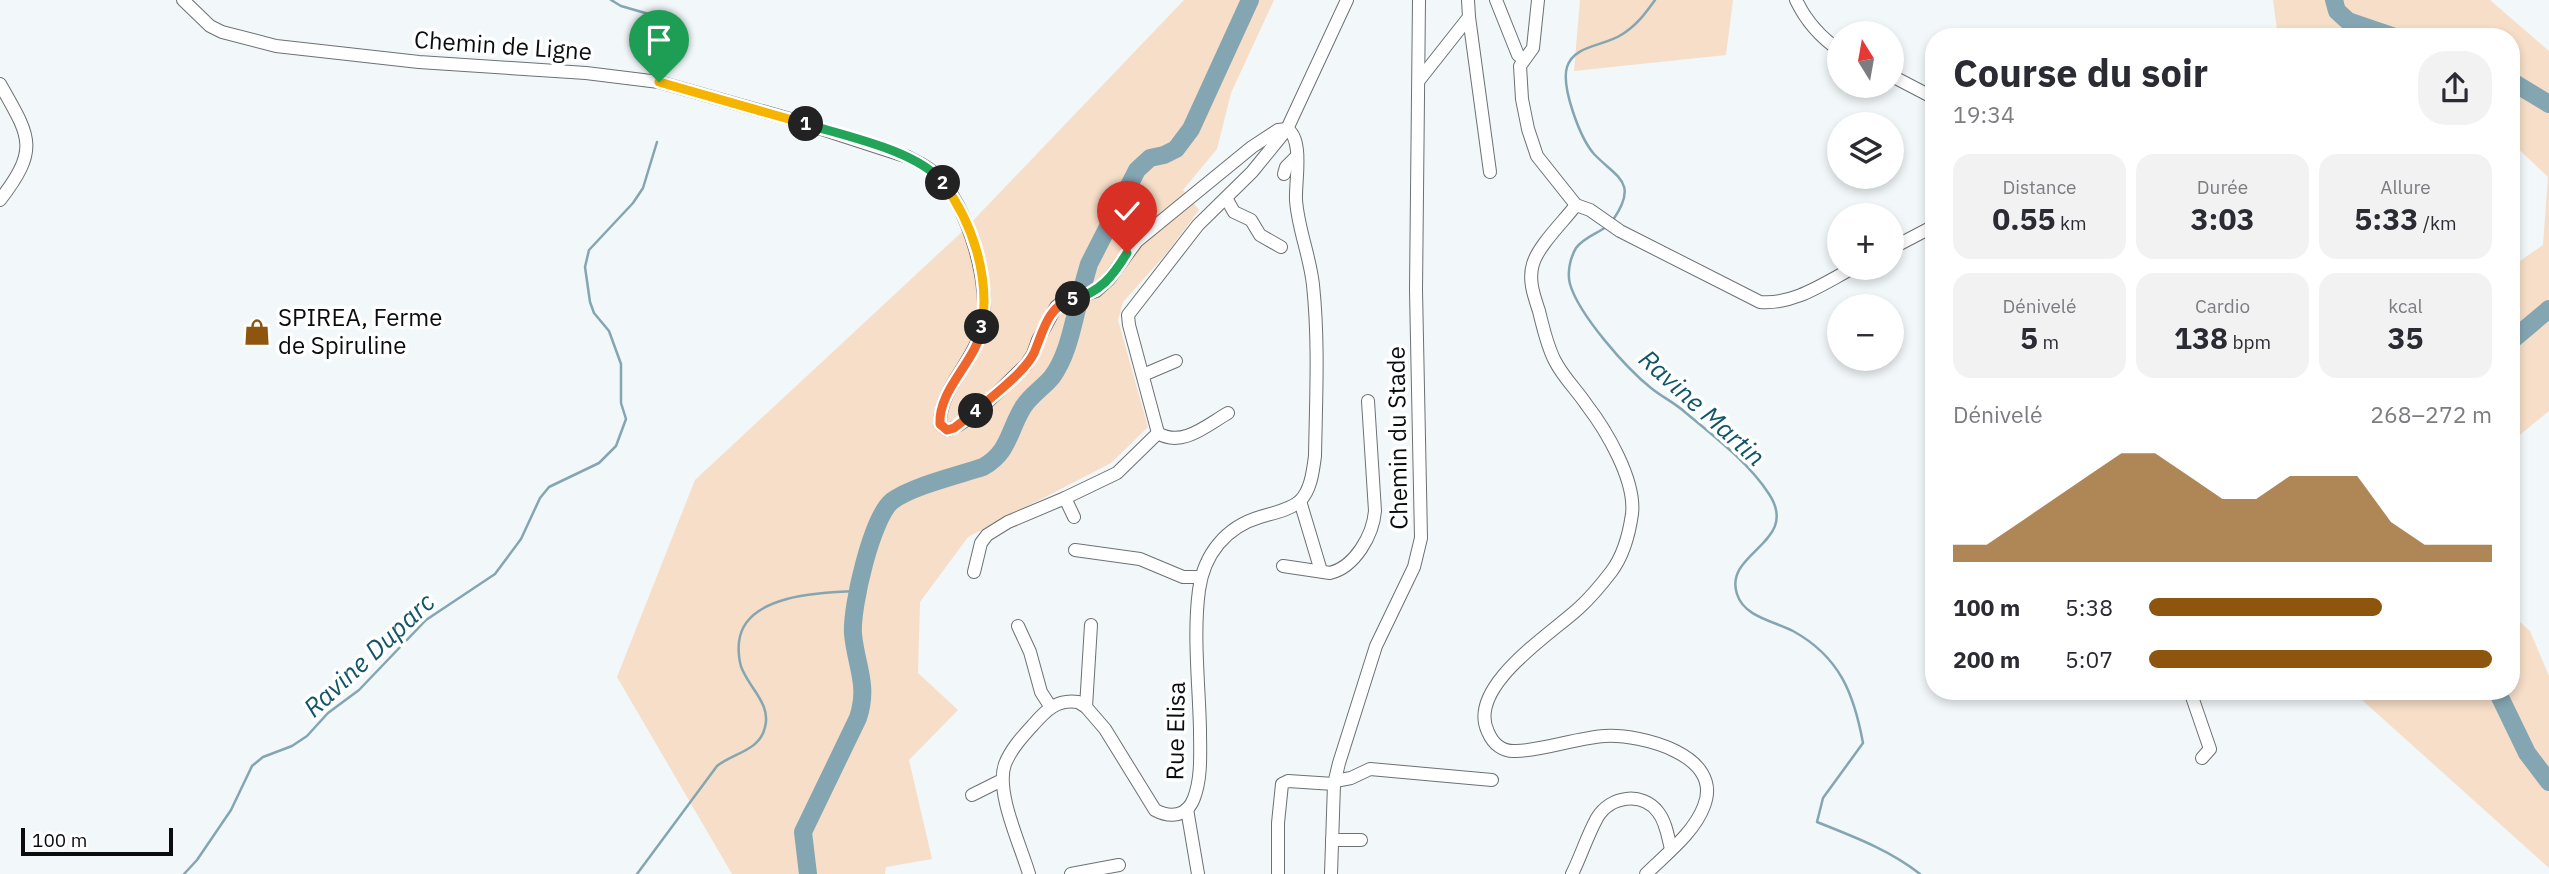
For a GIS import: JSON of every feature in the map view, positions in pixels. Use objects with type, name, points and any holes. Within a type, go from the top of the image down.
[{"type":"street","name":"Chemin de Ligne","points":[[183,0],[210,26],[222,32],[276,46],[419,62],[586,73],[659,82],[908,156],[937,174],[953,197],[967,226],[982,272],[985,304],[981,332],[942,410],[940,424],[947,430],[966,420],[1026,365],[1056,307],[1062,302],[1096,291],[1109,279],[1137,241],[1252,147],[1278,130],[1287,128]]},
{"type":"street","points":[[1158,433],[1128,315],[1198,225],[1252,172],[1287,128],[1347,0]]},
{"type":"street","name":"Chemin du Stade","points":[[1331,874],[1334,782],[1376,646],[1414,567],[1421,538],[1416,290],[1419,0]]},
{"type":"street","points":[[1468,0],[1490,172]]},
{"type":"street","points":[[1496,0],[1518,55],[1524,59]]},
{"type":"street","points":[[1538,0],[1533,48],[1524,59],[1519,74],[1528,129],[1538,156],[1576,205],[1590,210],[1620,231],[1760,302],[1773,303],[1799,295],[1829,280]]},
{"type":"street","points":[[1796,0],[1810,23],[1827,41]]},
{"type":"street","points":[[1420,79],[1469,17]]},
{"type":"street","points":[[1904,82],[1925,93]]},
{"type":"street","points":[[0,84],[23,125],[27,141],[22,171],[0,200]]},
{"type":"street","points":[[1287,128],[1295,137],[1296,200],[1313,279],[1317,321],[1320,452],[1300,501],[1321,571]]},
{"type":"street","points":[[1284,174],[1286,167],[1297,156]]},
{"type":"street","points":[[1226,198],[1234,212],[1251,220],[1260,235],[1281,247]]},
{"type":"street","points":[[1576,205],[1537,255],[1532,270],[1532,286],[1554,361],[1606,433],[1629,483],[1633,501],[1628,540],[1613,570],[1581,606],[1510,667],[1488,698],[1484,715],[1486,730],[1493,742],[1503,750],[1515,752],[1586,739],[1621,736],[1653,742],[1676,751],[1703,772],[1707,782],[1704,805],[1688,832],[1646,874]]},
{"type":"street","points":[[1904,242],[1925,231]]},
{"type":"street","points":[[1143,375],[1176,361]]},
{"type":"street","points":[[1283,566],[1337,571],[1355,556],[1375,516],[1368,401]]},
{"type":"street","points":[[1158,433],[1176,439],[1188,436],[1228,413]]},
{"type":"street","points":[[974,572],[981,543],[987,535],[1008,522],[1116,473],[1158,433]]},
{"type":"street","points":[[1065,498],[1074,517]]},
{"type":"street","name":"Rue Elisa","points":[[1086,707],[1105,729],[1155,810],[1165,815],[1177,815],[1187,809],[1194,800],[1200,765],[1197,613],[1201,577],[1213,550],[1223,537],[1236,527],[1300,501]]},
{"type":"street","points":[[1075,550],[1140,559],[1183,577],[1201,577]]},
{"type":"street","points":[[1029,874],[1006,801],[1002,780],[1005,766],[1011,752],[1050,706],[1069,701],[1086,707],[1091,625]]},
{"type":"street","points":[[1018,626],[1030,652],[1041,692],[1050,706]]},
{"type":"street","points":[[2193,700],[2210,749],[2202,758]]},
{"type":"street","points":[[1278,874],[1278,823],[1283,784],[1334,782],[1370,769],[1492,780]]},
{"type":"street","points":[[972,795],[1002,780]]},
{"type":"street","points":[[1572,874],[1597,818],[1611,804],[1621,799],[1645,801],[1657,811],[1664,823],[1671,849]]},
{"type":"street","points":[[1187,809],[1198,874]]},
{"type":"street","points":[[1332,839],[1361,840]]},
{"type":"street","points":[[1071,874],[1119,865]]},
{"type":"shaded area","points":[[1184,0],[1274,0],[1231,93],[1217,149],[1183,190],[1199,210],[1166,254],[1123,302],[1118,320],[1148,427],[1111,463],[968,537],[920,602],[918,673],[958,710],[909,760],[932,859],[886,867],[885,874],[732,874],[617,677],[695,480],[965,229]]},
{"type":"shaded area","points":[[1580,0],[1733,0],[1726,55],[1574,71]]},
{"type":"shaded area","points":[[2273,0],[2490,0],[2549,51],[2549,411],[2520,435],[2520,261],[2543,245],[2548,177],[2520,151],[2520,28],[2277,28]]},
{"type":"shaded area","points":[[2520,622],[2530,631],[2549,676],[2549,868],[2362,700],[2520,700]]},
{"type":"waterway","name":"Ravine Duparc","points":[[611,0],[621,6],[666,19],[673,40],[672,65]]},
{"type":"waterway","points":[[1081,292],[1089,264],[1137,170],[1150,158],[1176,149],[1191,129],[1250,0]]},
{"type":"waterway","name":"Ravine Martin","points":[[1613,220],[1624,197],[1622,182],[1594,154],[1583,136],[1569,99],[1567,67],[1576,54],[1614,39],[1626,31],[1655,0]]},
{"type":"waterway","points":[[2334,0],[2337,11],[2348,21],[2369,28]]},
{"type":"waterway","points":[[2520,86],[2549,104]]},
{"type":"waterway","name":"Ravine Duparc","points":[[184,874],[197,860],[231,810],[252,766],[263,757],[292,746],[307,736],[328,713],[359,690],[426,620],[495,574],[521,539],[540,498],[549,487],[599,463],[616,446],[626,419],[621,403],[621,364],[609,331],[594,313],[585,267],[589,250],[633,203],[643,188],[657,142]]},
{"type":"waterway","name":"Ravine Martin","points":[[1606,227],[1582,241],[1574,252],[1569,275],[1575,297],[1604,340],[1629,368],[1731,451],[1769,494],[1776,511],[1776,524],[1741,568],[1736,580],[1737,594],[1746,608],[1753,613],[1793,631],[1823,653],[1842,678],[1855,708],[1863,743],[1823,798],[1817,822],[1883,851],[1920,874]]},
{"type":"waterway","points":[[808,874],[803,832],[858,718],[861,706],[862,685],[853,621],[864,563],[884,510],[901,496],[983,467],[998,455],[1025,404],[1048,381],[1062,361],[1078,305]]},
{"type":"waterway","points":[[2520,333],[2549,309]]},
{"type":"waterway","points":[[637,874],[717,766],[752,746],[762,735],[766,719],[763,705],[742,670],[739,658],[739,642],[744,626],[755,614],[787,599],[858,591]]},
{"type":"waterway","points":[[2501,700],[2527,753],[2549,782]]},
{"type":"place","name":"SPIREA, Ferme de Spiruline","points":[[257,332]]},
{"type":"route","points":[[659,82],[908,156],[937,174],[953,197],[967,226],[982,272],[985,304],[981,332],[942,410],[940,424],[947,430],[966,420],[1026,365],[1056,307],[1069,299],[1096,291],[1119,267],[1127,253]]}]
